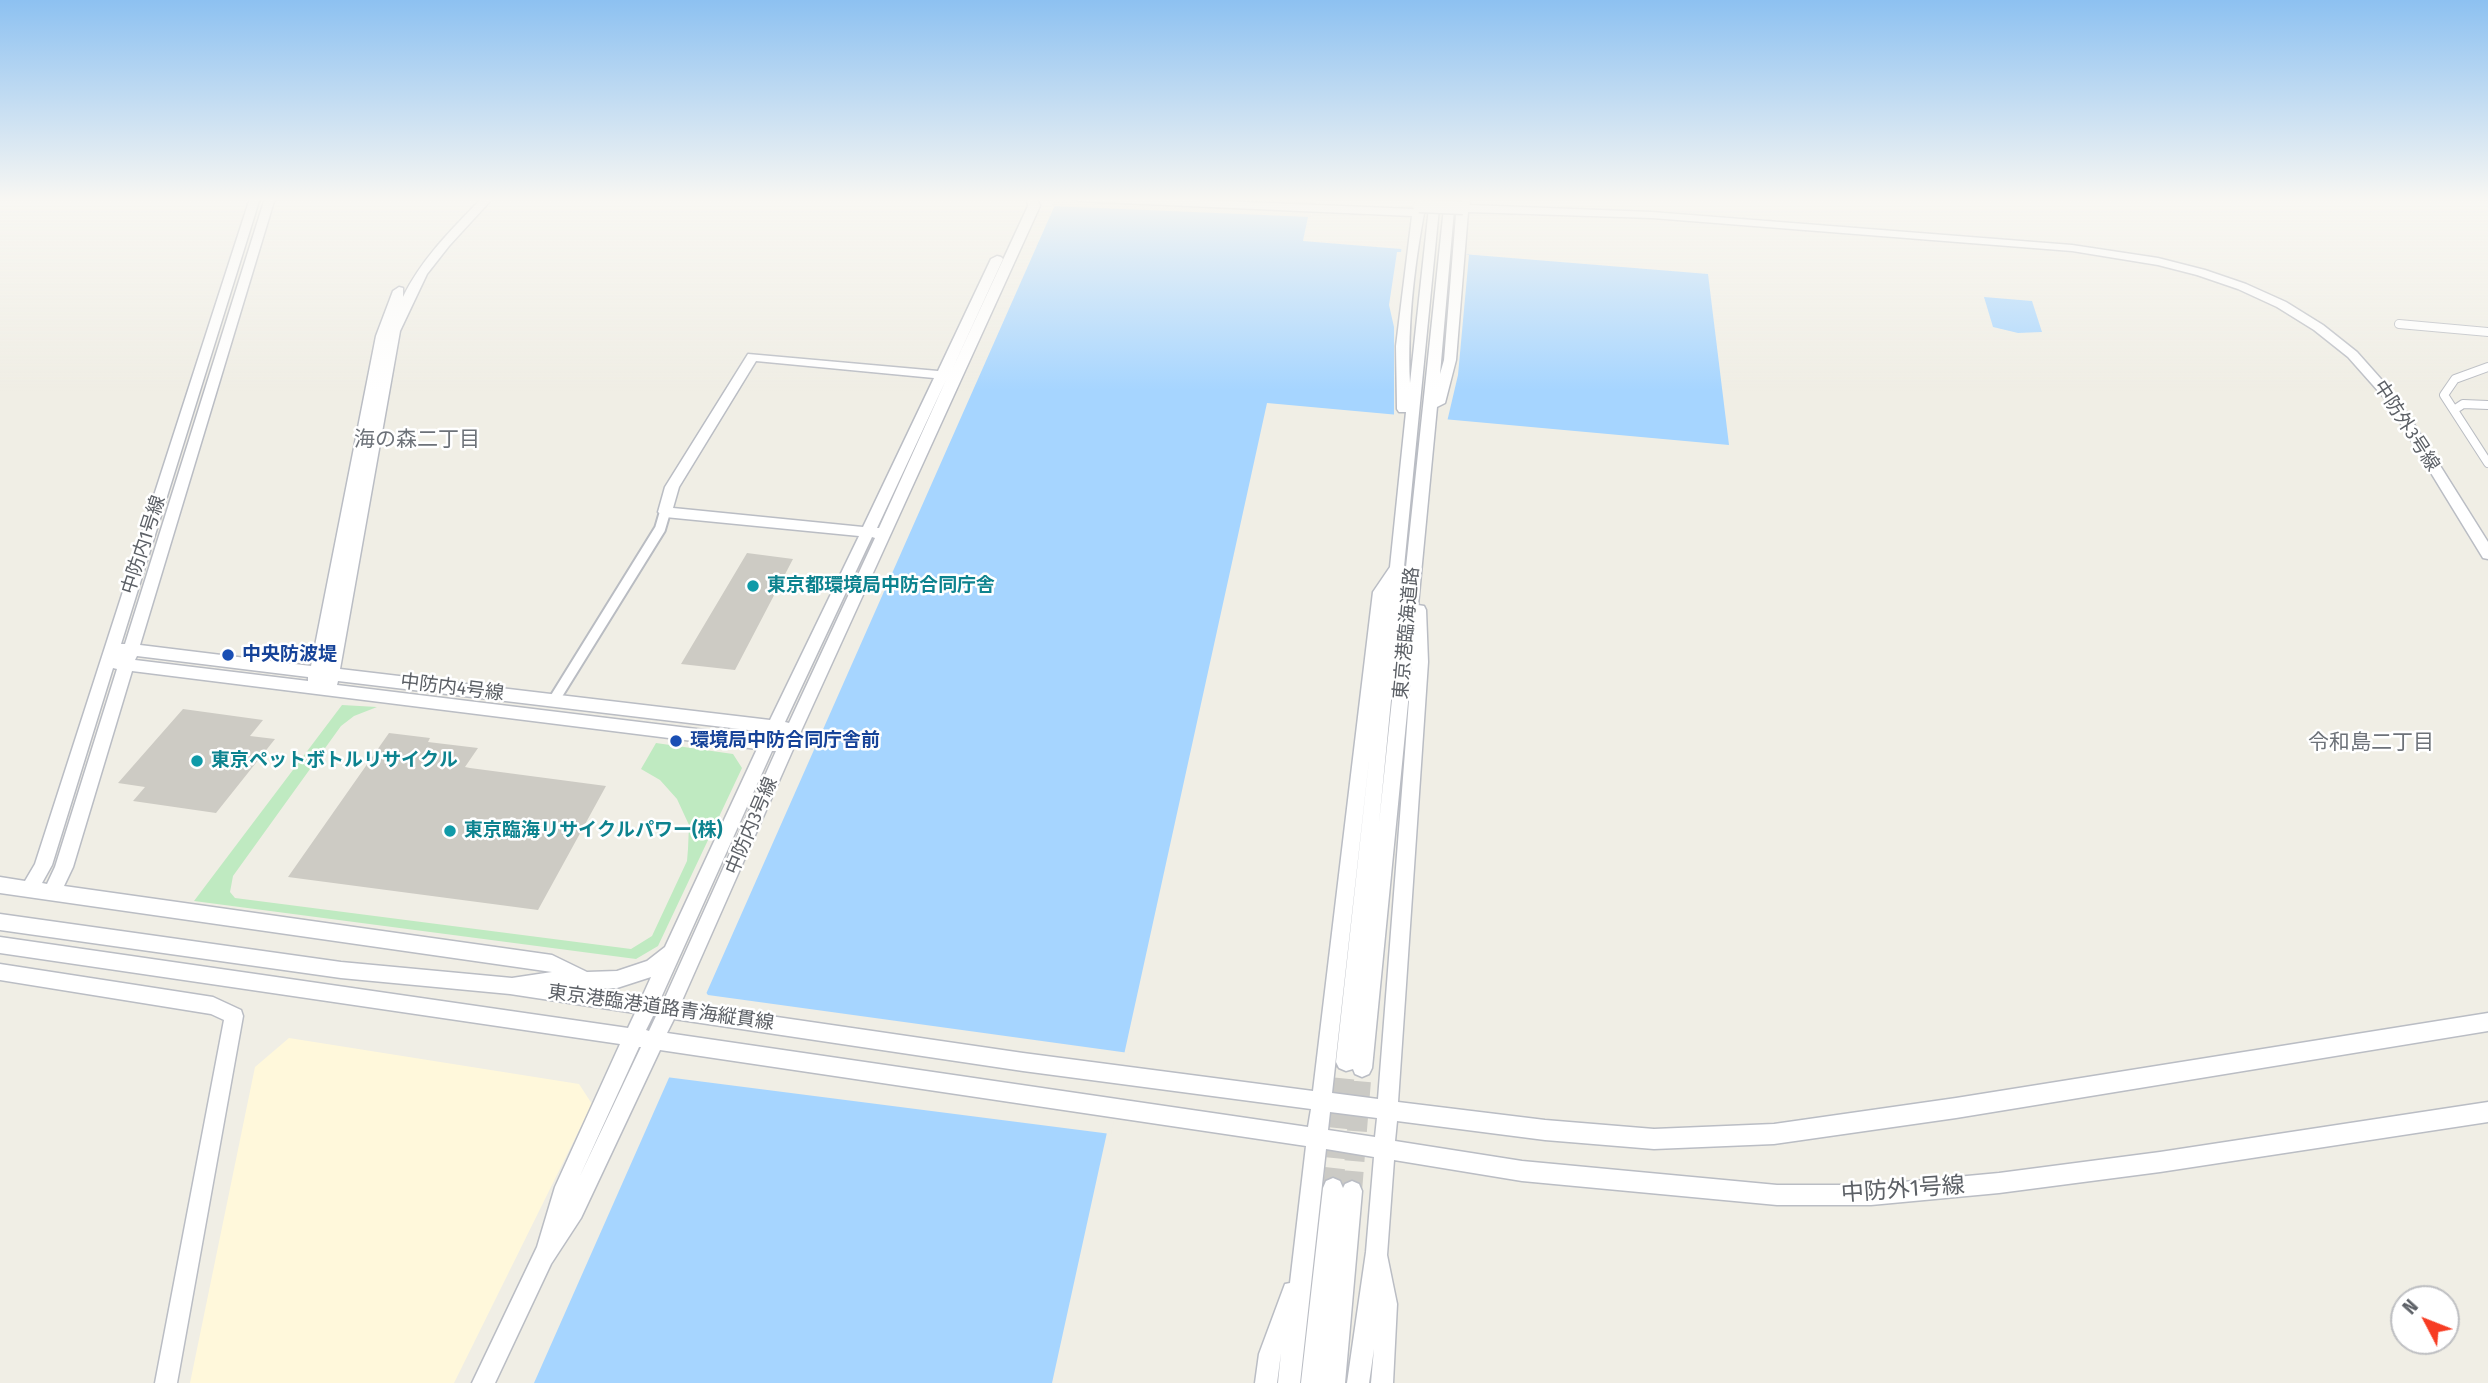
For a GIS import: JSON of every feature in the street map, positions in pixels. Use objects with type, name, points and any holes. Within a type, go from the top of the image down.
[{"type":"street","name":"中防内1号線","points":[[30,889],[43,865],[234,263]]},
{"type":"street","name":"中防内1号線","points":[[52,892],[64,867],[250,263]]},
{"type":"street","points":[[323,682],[382,336],[390,310],[417,263]]},
{"type":"street","points":[[323,682],[394,331],[403,306],[428,263]]},
{"type":"street","name":"中防内3号線","points":[[483,1383],[543,1256],[580,1199],[645,1037],[786,746],[785,728],[868,532],[1006,263]]},
{"type":"street","points":[[1408,442],[1402,346],[1413,263]]},
{"type":"street","name":"東京港臨海道路","points":[[1428,263],[1396,565],[1354,1065],[1428,440],[1444,263]]},
{"type":"street","points":[[1428,440],[1450,360],[1459,263]]},
{"type":"street","name":"中防外3号線","points":[[2164,263],[2219,277],[2272,300],[2335,339],[2363,364],[2385,389],[2488,554]]},
{"type":"street","points":[[2399,324],[2488,332]]},
{"type":"street","points":[[554,700],[660,529],[672,487],[752,357],[949,375]]},
{"type":"street","points":[[2488,367],[2466,373],[2445,387],[2444,395],[2488,463]]},
{"type":"street","name":"中防内3号線","points":[[659,1008],[674,948],[767,744],[785,728],[884,534],[949,375]]},
{"type":"street","points":[[2454,410],[2463,404],[2488,405]]},
{"type":"street","points":[[665,512],[884,534]]},
{"type":"street","points":[[1358,1383],[1377,1252],[1420,662],[1417,527]]},
{"type":"street","points":[[1289,1383],[1380,593],[1396,565]]},
{"type":"street","name":"中防内4号線","points":[[108,655],[786,746]]},
{"type":"street","name":"中防内4号線","points":[[323,682],[554,700],[785,728]]},
{"type":"street","points":[[0,885],[552,963],[586,981]]},
{"type":"street","name":"東京港臨港道路青海縦貫線","points":[[0,922],[341,970],[510,986],[1023,1062],[1321,1100]]},
{"type":"street","name":"東京港臨港道路青海縦貫線","points":[[0,945],[1317,1137]]},
{"type":"street","points":[[510,986],[537,979],[586,981],[640,976],[660,963],[674,948]]},
{"type":"street","points":[[0,972],[213,1006],[234,1016],[166,1383]]},
{"type":"street","points":[[1321,1100],[1608,1136],[1654,1139],[1774,1134],[1956,1108],[2488,1022]]},
{"type":"street","name":"中防外1号線","points":[[1317,1137],[1522,1171],[1777,1195],[1871,1195],[2000,1183],[2160,1162],[2488,1112]]},
{"type":"street","points":[[1312,1383],[1342,1189],[1334,1383]]},
{"type":"street","points":[[1377,1252],[1385,1278],[1386,1301],[1382,1383]]},
{"type":"street","points":[[1266,1383],[1270,1354],[1303,1265]]},
{"type":"shaded area","points":[[289,1038],[579,1084],[592,1104],[454,1383],[190,1383],[255,1067]]},
{"type":"green space","points":[[342,705],[377,707],[354,716],[341,726],[233,876],[230,892],[235,898],[631,949],[652,936],[687,861],[689,825],[677,799],[660,780],[641,769],[656,743],[733,754],[742,768],[658,946],[636,959],[194,901]]},
{"type":"water","points":[[1029,263],[1567,263],[1708,274],[1729,445],[1267,403],[1052,1383],[534,1383]]},
{"type":"water","points":[[1984,297],[2032,301],[2042,332],[2018,333],[1993,327]]},
{"type":"pier","points":[[1395,263],[1468,263],[1458,375],[1447,422],[1394,417],[1394,327],[1389,305]]},
{"type":"pier","points":[[704,990],[708,995],[1129,1053],[1111,1134],[666,1077]]},
{"type":"building","name":"東京都環境局中防合同庁舎","points":[[747,553],[793,559],[735,670],[681,664]]},
{"type":"building","name":"東京ペットボトルリサイクル","points":[[183,709],[263,720],[250,736],[275,739],[216,813],[133,801],[145,787],[118,783]]},
{"type":"building","name":"東京臨海リサイクルパワー(株)","points":[[389,733],[430,738],[428,742],[478,748],[465,767],[606,786],[538,910],[288,877]]},
{"type":"tunnel","points":[[1333,1188],[1346,1062]]},
{"type":"tunnel","points":[[1352,1191],[1362,1068]]},
{"type":"place","name":"東京都環境局中防合同庁舎","points":[[753,586]]},
{"type":"place","name":"中央防波堤","points":[[228,655]]},
{"type":"place","name":"環境局中防合同庁舎前","points":[[676,741]]},
{"type":"place","name":"東京ペットボトルリサイクル","points":[[197,761]]},
{"type":"place","name":"東京臨海リサイクルパワー(株)","points":[[450,831]]},
{"type":"district","name":"海の森二丁目","points":[[417,440]]},
{"type":"district","name":"令和島二丁目","points":[[2371,743]]}]
